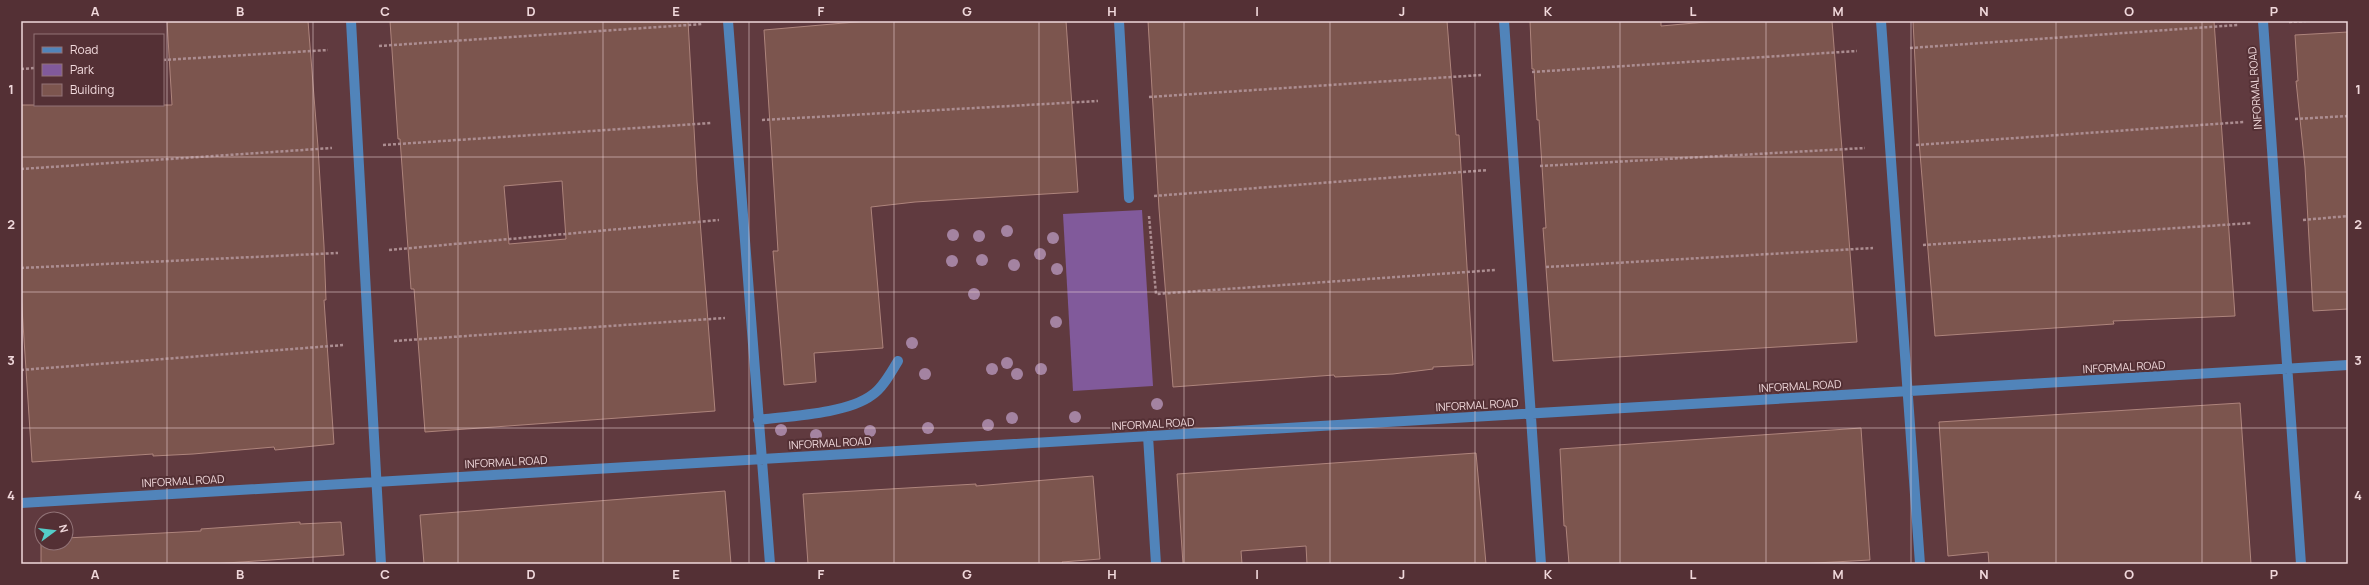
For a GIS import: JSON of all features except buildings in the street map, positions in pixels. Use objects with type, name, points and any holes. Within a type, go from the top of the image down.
[{"type":"street","points":[[350,21],[381,564]]},
{"type":"street","points":[[1119,21],[1129,198]]},
{"type":"street","points":[[1504,21],[1541,564]]},
{"type":"street","points":[[1881,21],[1896,247],[1920,564]]},
{"type":"street","points":[[728,22],[770,564]]},
{"type":"street","name":"INFORMAL ROAD","points":[[2263,22],[2301,564]]},
{"type":"street","points":[[758,420],[832,411],[855,403],[872,395],[898,361]]},
{"type":"street","name":"INFORMAL ROAD","points":[[21,503],[2348,366]]},
{"type":"street","points":[[1148,436],[1156,564]]},
{"type":"path","points":[[164,60],[728,22]]},
{"type":"path","points":[[21,169],[736,121],[1123,99],[1508,74],[2263,22]]},
{"type":"path","points":[[21,69],[34,68]]},
{"type":"path","points":[[1129,198],[1514,168],[1890,146],[2348,116]]},
{"type":"path","points":[[1147,197],[1156,294],[1520,268],[1896,247],[2348,216]]},
{"type":"path","points":[[21,268],[364,252],[743,218]]},
{"type":"path","points":[[21,370],[369,343],[751,316]]},
{"type":"green space","points":[[1142,210],[1153,386],[1073,391],[1063,214]]}]
